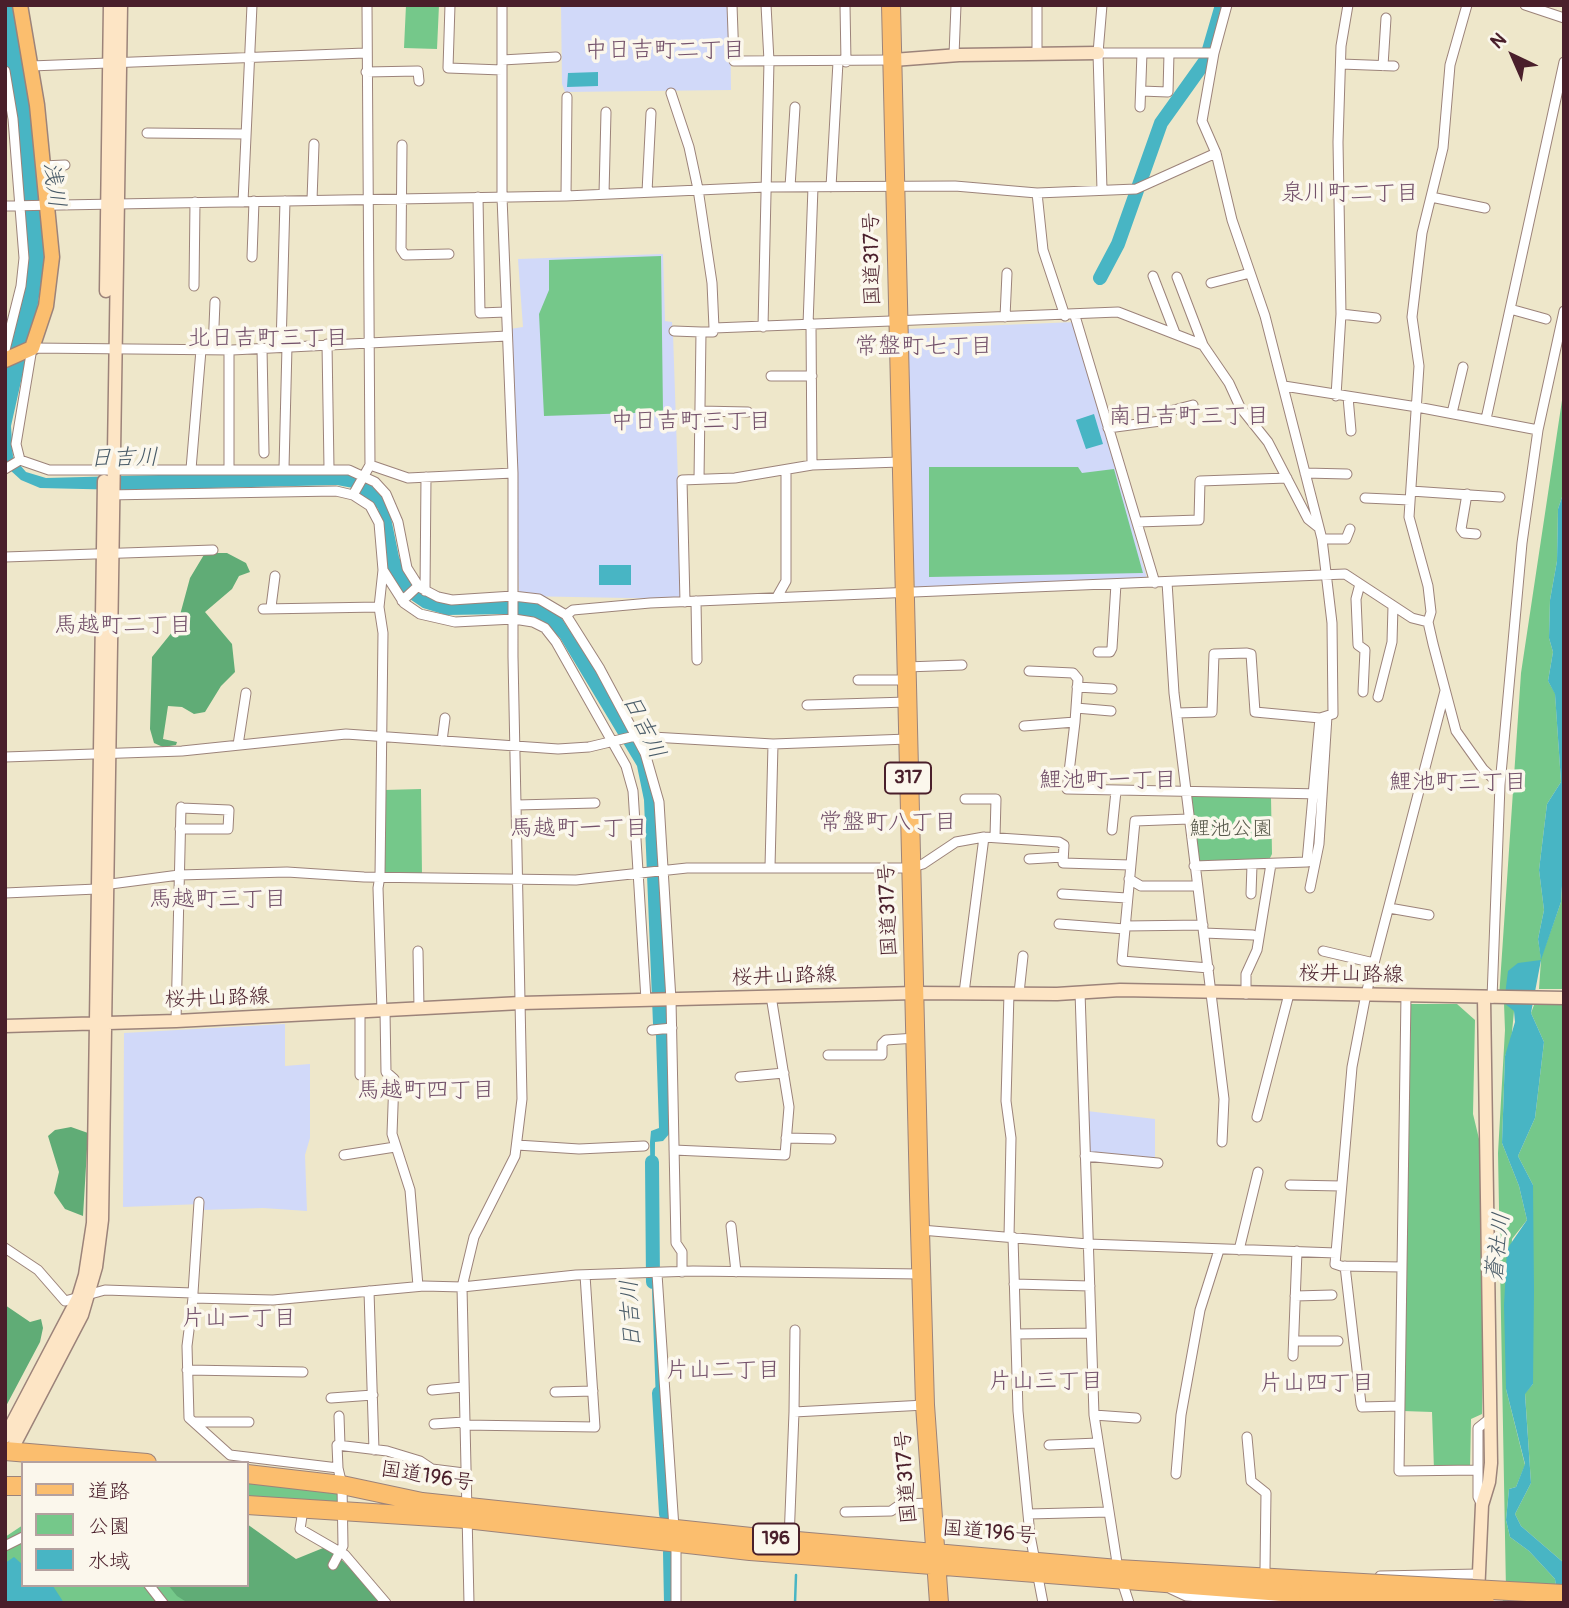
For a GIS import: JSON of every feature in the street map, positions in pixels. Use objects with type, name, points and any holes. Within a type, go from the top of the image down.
[{"type":"highway","name":"国道317号","points":[[891,5],[909,868],[915,993],[921,1274],[925,1405],[939,1603]]},
{"type":"highway","points":[[7,1451],[124,1461]]},
{"type":"highway","name":"国道196号","points":[[248,1474],[340,1476],[465,1513]]},
{"type":"highway","name":"国道196号","points":[[248,1505],[342,1513],[465,1513],[934,1559],[1485,1603]]},
{"type":"highway","name":"国道196号","points":[[675,1535],[789,1540],[934,1559]]},
{"type":"highway","name":"国道196号","points":[[1308,1587],[1564,1594]]},
{"type":"main road","points":[[6,356],[30,350],[46,306],[52,257],[31,66],[20,5]]},
{"type":"street","points":[[110,5],[115,62]]},
{"type":"street","points":[[7,1451],[76,1331],[84,1296],[93,1223],[101,1021],[115,62],[121,5]]},
{"type":"street","points":[[243,202],[252,5]]},
{"type":"street","points":[[353,495],[370,466],[370,199],[365,53],[367,5]]},
{"type":"street","points":[[450,5],[448,68],[502,65],[556,57]]},
{"type":"street","points":[[469,1603],[464,1473],[462,1287],[474,1237],[515,1156],[522,1099],[513,473],[502,197],[502,5]]},
{"type":"street","points":[[732,5],[733,61],[842,62],[1037,53],[1214,53]]},
{"type":"street","points":[[763,327],[769,61],[766,5]]},
{"type":"street","points":[[831,187],[845,5]]},
{"type":"street","points":[[954,55],[956,5]]},
{"type":"street","points":[[1037,5],[1037,53]]},
{"type":"street","points":[[1102,5],[1098,52],[1102,190]]},
{"type":"street","points":[[1177,713],[1212,712],[1214,654],[1247,653],[1251,654],[1255,712],[1324,717],[1333,714],[1332,623],[1322,539],[1284,386],[1232,220],[1216,153],[1202,121],[1214,53],[1227,5]]},
{"type":"street","points":[[1336,396],[1341,314],[1338,142],[1341,64],[1348,5]]},
{"type":"street","points":[[1466,5],[1450,65],[1443,148],[1422,233],[1412,317],[1419,366],[1409,517],[1428,586],[1431,612],[1428,622],[1456,731],[1483,769],[1500,785]]},
{"type":"street","points":[[1525,5],[1564,18]]},
{"type":"street","points":[[1383,66],[1386,18]]},
{"type":"street","points":[[31,66],[365,53]]},
{"type":"street","points":[[1140,107],[1142,53]]},
{"type":"street","points":[[1141,91],[1168,92],[1169,53]]},
{"type":"street","points":[[1486,419],[1564,62]]},
{"type":"street","points":[[1341,64],[1394,66]]},
{"type":"street","points":[[5,71],[22,207],[24,258],[21,286],[6,356]]},
{"type":"street","points":[[366,72],[418,71],[419,81]]},
{"type":"street","points":[[671,93],[689,147],[698,189],[712,282],[714,328],[713,332],[674,331]]},
{"type":"street","points":[[566,196],[567,97]]},
{"type":"street","points":[[790,187],[795,107]]},
{"type":"street","points":[[604,194],[606,112]]},
{"type":"street","points":[[648,192],[651,113]]},
{"type":"street","points":[[147,133],[246,134]]},
{"type":"street","points":[[312,200],[314,144]]},
{"type":"street","points":[[402,145],[401,248],[405,255],[449,254]]},
{"type":"street","points":[[5,206],[566,196],[766,187],[954,187],[1037,193],[1136,189],[1216,153]]},
{"type":"street","points":[[41,166],[65,165]]},
{"type":"street","points":[[812,465],[810,325],[813,187]]},
{"type":"street","points":[[1037,193],[1043,250],[1070,316],[1108,428],[1155,583]]},
{"type":"street","points":[[478,197],[480,313],[506,312]]},
{"type":"street","points":[[1431,197],[1485,208]]},
{"type":"street","points":[[253,257],[254,201]]},
{"type":"street","points":[[284,468],[285,201]]},
{"type":"street","points":[[194,286],[195,202]]},
{"type":"street","points":[[1005,317],[1007,273]]},
{"type":"street","points":[[1211,283],[1250,273]]},
{"type":"street","points":[[1153,276],[1175,333]]},
{"type":"street","points":[[1177,277],[1203,345],[1229,383],[1240,407],[1268,442],[1308,519],[1318,527]]},
{"type":"street","points":[[213,350],[215,302]]},
{"type":"street","points":[[1510,309],[1546,319]]},
{"type":"street","points":[[1478,1603],[1482,1505],[1489,1482],[1492,998],[1500,785],[1522,543],[1538,430],[1564,311]]},
{"type":"street","points":[[714,328],[1118,312],[1203,345]]},
{"type":"street","points":[[1341,314],[1376,318]]},
{"type":"street","points":[[699,479],[701,332]]},
{"type":"street","points":[[20,460],[16,444],[30,350],[229,350],[507,336]]},
{"type":"street","points":[[327,344],[329,468]]},
{"type":"street","points":[[262,348],[264,453]]},
{"type":"street","points":[[191,469],[201,350]]},
{"type":"street","points":[[229,350],[229,469]]},
{"type":"street","points":[[1452,413],[1463,368]]},
{"type":"street","points":[[771,376],[811,376]]},
{"type":"street","points":[[1284,386],[1538,430]]},
{"type":"street","points":[[1348,397],[1351,431]]},
{"type":"street","points":[[1108,428],[1168,420],[1166,412],[1193,405]]},
{"type":"street","points":[[700,411],[748,412]]},
{"type":"street","points":[[20,460],[48,470],[349,470],[375,482],[393,508],[407,568],[420,587],[452,600],[513,597],[539,599],[566,615],[600,669],[635,736],[652,773],[659,802],[671,1000],[676,1243],[682,1252],[682,1272]]},
{"type":"street","points":[[5,469],[20,460]]},
{"type":"street","points":[[685,602],[682,480],[735,478],[812,465],[900,462]]},
{"type":"street","points":[[370,466],[408,478],[513,473]]},
{"type":"street","points":[[778,597],[786,581],[786,471]]},
{"type":"street","points":[[1305,473],[1347,474]]},
{"type":"street","points":[[403,601],[420,587],[426,477]]},
{"type":"street","points":[[1136,522],[1199,520],[1200,481],[1203,480],[1287,478]]},
{"type":"street","points":[[108,495],[337,491],[353,495],[370,506],[379,523],[383,570],[379,607],[383,633],[378,923],[386,1072],[394,1079],[393,1134],[410,1191],[418,1286]]},
{"type":"street","points":[[1466,494],[1461,529],[1464,533],[1476,534]]},
{"type":"street","points":[[1365,498],[1466,494],[1500,497]]},
{"type":"street","points":[[1322,539],[1346,540],[1350,529]]},
{"type":"street","points":[[5,557],[214,550]]},
{"type":"street","points":[[383,570],[403,601],[420,614],[437,621],[514,618],[545,628],[556,642],[626,766],[633,792],[646,1000]]},
{"type":"street","points":[[566,615],[573,610],[696,601],[1345,574],[1412,618],[1428,622]]},
{"type":"street","points":[[275,576],[267,608],[379,607]]},
{"type":"street","points":[[1167,582],[1185,791],[1224,1099],[1222,1142]]},
{"type":"street","points":[[1098,652],[1110,652],[1112,648],[1115,584]]},
{"type":"street","points":[[1360,584],[1356,599],[1358,645],[1365,650],[1363,692]]},
{"type":"street","points":[[696,601],[697,660]]},
{"type":"street","points":[[1378,697],[1392,642],[1393,606]]},
{"type":"street","points":[[859,680],[962,665]]},
{"type":"street","points":[[1029,671],[1073,673],[1078,678],[1067,789],[1318,794]]},
{"type":"street","points":[[1077,687],[1112,689]]},
{"type":"street","points":[[1402,1267],[1335,1264],[1352,1067],[1374,963],[1446,691]]},
{"type":"street","points":[[238,745],[246,693]]},
{"type":"street","points":[[807,705],[907,702]]},
{"type":"street","points":[[1076,708],[1111,711]]},
{"type":"street","points":[[1194,866],[1307,862],[1318,794],[1324,717]]},
{"type":"street","points":[[442,741],[445,718]]},
{"type":"street","points":[[1024,726],[1074,722]]},
{"type":"street","points":[[5,757],[104,755],[346,734],[558,749],[635,736],[773,744],[908,739]]},
{"type":"street","points":[[770,867],[773,744]]},
{"type":"street","points":[[1112,830],[1116,791]]},
{"type":"street","points":[[1310,888],[1319,844],[1318,794]]},
{"type":"street","points":[[964,993],[996,799],[965,799]]},
{"type":"street","points":[[517,805],[595,803]]},
{"type":"street","points":[[176,1021],[180,829],[181,808],[229,810],[228,829],[180,829]]},
{"type":"street","points":[[1189,819],[1135,821],[1122,961],[1209,968]]},
{"type":"street","points":[[5,893],[101,886],[179,876],[287,872],[576,880],[662,870],[770,867],[909,868],[923,864],[956,842],[989,837],[1059,842],[1064,845],[1063,863],[1130,865]]},
{"type":"street","points":[[1029,859],[1063,857]]},
{"type":"street","points":[[1246,994],[1246,974],[1257,950],[1271,864]]},
{"type":"street","points":[[1251,894],[1252,865]]},
{"type":"street","points":[[1129,879],[1141,886],[1197,886]]},
{"type":"street","points":[[1062,894],[1127,898]]},
{"type":"street","points":[[1389,908],[1429,915]]},
{"type":"street","points":[[1059,924],[1203,929],[1253,935]]},
{"type":"street","points":[[418,951],[419,1009]]},
{"type":"street","points":[[1323,951],[1374,963]]},
{"type":"street","points":[[1023,956],[1014,993],[1006,1101],[1011,1138],[1011,1237],[1018,1411],[1028,1514],[1043,1603]]},
{"type":"street","points":[[1080,992],[1094,1415],[1120,1575],[1129,1603]]},
{"type":"street","name":"桜井山路線","points":[[5,1026],[101,1021],[176,1021],[521,1003],[915,993],[1212,993],[1564,998]]},
{"type":"street","points":[[1257,1117],[1289,994]]},
{"type":"street","points":[[1406,995],[1399,1471],[1478,1470]]},
{"type":"street","points":[[674,1150],[785,1155],[789,1107],[771,996]]},
{"type":"street","points":[[360,1012],[360,1075]]},
{"type":"street","points":[[652,1030],[671,1028]]},
{"type":"street","points":[[828,1055],[882,1055],[882,1044],[886,1040],[916,1038]]},
{"type":"street","points":[[740,1077],[784,1073]]},
{"type":"street","points":[[786,1138],[831,1139]]},
{"type":"street","points":[[517,1145],[579,1149],[645,1146]]},
{"type":"street","points":[[344,1155],[395,1147]]},
{"type":"street","points":[[1085,1156],[1158,1163]]},
{"type":"street","points":[[1239,1250],[1258,1172]]},
{"type":"street","points":[[1290,1185],[1341,1186]]},
{"type":"street","points":[[199,1202],[187,1346],[189,1418],[230,1455],[340,1476]]},
{"type":"street","points":[[732,1226],[736,1272]]},
{"type":"street","points":[[921,1230],[1088,1244],[1336,1254]]},
{"type":"street","points":[[5,1248],[38,1270],[65,1301],[105,1290],[273,1300],[418,1286],[462,1287],[585,1275],[653,1275],[682,1272],[921,1274]]},
{"type":"street","points":[[1176,1474],[1181,1415],[1200,1310],[1219,1250]]},
{"type":"street","points":[[1293,1356],[1297,1251]]},
{"type":"street","points":[[1345,1266],[1362,1407],[1400,1406]]},
{"type":"street","points":[[434,1424],[595,1427],[585,1275]]},
{"type":"street","points":[[653,1275],[675,1535],[676,1603]]},
{"type":"street","points":[[1014,1284],[1090,1286]]},
{"type":"street","points":[[369,1291],[374,1450]]},
{"type":"street","points":[[1296,1296],[1332,1295]]},
{"type":"street","points":[[789,1540],[795,1330]]},
{"type":"street","points":[[1016,1334],[1091,1333]]},
{"type":"street","points":[[1294,1340],[1338,1341]]},
{"type":"street","points":[[187,1370],[303,1372]]},
{"type":"street","points":[[432,1390],[463,1387]]},
{"type":"street","points":[[555,1392],[593,1391]]},
{"type":"street","points":[[331,1398],[373,1395]]},
{"type":"street","points":[[794,1412],[925,1405]]},
{"type":"street","points":[[1094,1415],[1136,1418]]},
{"type":"street","points":[[332,1565],[341,1552],[342,1513],[337,1445],[340,1445],[339,1416]]},
{"type":"street","points":[[1482,1505],[1478,1497],[1478,1428],[1489,1420]]},
{"type":"street","points":[[194,1422],[249,1422]]},
{"type":"street","points":[[1247,1437],[1251,1481],[1266,1493],[1265,1569]]},
{"type":"street","points":[[1049,1445],[1098,1443]]},
{"type":"street","points":[[340,1445],[420,1461],[432,1469],[464,1473]]},
{"type":"street","points":[[845,1512],[891,1511],[901,1504],[931,1503]]},
{"type":"street","points":[[303,1510],[300,1529],[341,1552],[386,1603]]},
{"type":"street","points":[[1028,1514],[1109,1512]]},
{"type":"street","points":[[5,1546],[21,1538]]},
{"type":"street","points":[[1290,1603],[1186,1596],[1163,1578],[1189,1565],[1379,1576],[1478,1574]]},
{"type":"street","points":[[1379,1576],[1379,1603]]},
{"type":"street","points":[[151,1587],[163,1603]]},
{"type":"shaded area","points":[[561,5],[730,5],[731,90],[565,92],[562,84]]},
{"type":"shaded area","points":[[663,254],[665,321],[672,322],[673,334],[682,599],[519,596],[510,329],[523,327],[518,259]]},
{"type":"shaded area","points":[[1075,322],[1148,582],[915,589],[906,329]]},
{"type":"shaded area","points":[[285,1024],[285,1066],[310,1064],[310,1138],[305,1155],[307,1211],[263,1208],[203,1210],[202,1204],[123,1207],[124,1033]]},
{"type":"shaded area","points":[[1087,1111],[1155,1119],[1155,1161],[1088,1154]]},
{"type":"green space","points":[[406,5],[439,5],[437,49],[404,48]]},
{"type":"green space","points":[[661,256],[663,412],[544,416],[539,314],[549,290],[549,260]]},
{"type":"green space","points":[[1564,387],[1564,491],[1558,509],[1557,561],[1550,600],[1549,638],[1553,652],[1548,681],[1555,693],[1561,782],[1547,804],[1539,870],[1544,910],[1538,939],[1541,958],[1561,902],[1564,854],[1564,989],[1539,989],[1541,960],[1514,1011],[1511,1043],[1505,1056],[1502,1143],[1519,1186],[1527,1220],[1512,1239],[1506,1389],[1525,1465],[1516,1487],[1509,1489],[1506,1520],[1510,1537],[1529,1551],[1555,1579],[1558,1603],[1502,1603],[1506,1591],[1498,1153],[1505,1030],[1504,1003],[1499,998],[1521,673]]},
{"type":"green space","points":[[929,467],[1078,467],[1082,473],[1114,469],[1143,573],[929,577]]},
{"type":"green space","points":[[205,553],[227,553],[246,563],[250,572],[239,576],[232,589],[205,612],[232,644],[235,672],[221,686],[205,712],[194,714],[182,707],[168,706],[163,739],[177,742],[176,745],[163,747],[154,743],[150,729],[152,657],[177,626],[190,578]]},
{"type":"green space","points":[[421,789],[422,876],[383,874],[384,790]]},
{"type":"green space","name":"鯉池公園","points":[[1190,797],[1271,797],[1272,854],[1269,860],[1197,863]]},
{"type":"green space","points":[[1411,1004],[1457,1004],[1475,1020],[1473,1114],[1480,1143],[1483,1349],[1482,1414],[1471,1419],[1470,1470],[1434,1470],[1432,1412],[1403,1411]]},
{"type":"green space","points":[[1564,1004],[1564,1563],[1521,1526],[1515,1514],[1531,1483],[1525,1393],[1533,1384],[1533,1185],[1518,1156],[1535,1118],[1544,1042],[1531,1013],[1534,1005]]},
{"type":"green space","points":[[71,1127],[88,1133],[83,1216],[65,1209],[54,1193],[59,1172],[48,1136],[55,1130]]},
{"type":"green space","points":[[5,1305],[30,1322],[41,1319],[43,1328],[40,1342],[5,1408]]},
{"type":"green space","points":[[248,1482],[342,1492],[342,1501],[332,1510],[248,1503]]},
{"type":"green space","points":[[248,1525],[296,1559],[328,1546],[384,1603],[188,1603],[170,1587],[248,1587]]},
{"type":"green space","points":[[21,1526],[21,1587],[170,1587],[188,1603],[5,1603],[5,1537]]},
{"type":"water","points":[[5,5],[14,5],[29,92],[45,256],[37,310],[11,426],[13,457],[26,472],[46,478],[342,471],[367,481],[388,503],[399,557],[411,584],[425,594],[510,602],[538,601],[559,614],[594,668],[643,757],[655,798],[667,988],[670,1133],[663,1141],[655,1142],[654,1283],[666,1505],[662,1505],[658,1459],[652,1290],[650,1142],[651,1131],[659,1128],[656,1036],[653,1024],[644,800],[637,766],[560,638],[543,621],[510,614],[446,615],[423,608],[401,593],[387,568],[378,509],[353,488],[337,485],[126,490],[40,488],[21,480],[10,470],[5,463],[5,363],[21,293],[12,99],[5,59]]},
{"type":"water","points":[[598,72],[598,86],[567,87],[568,73]]},
{"type":"water","points":[[1094,414],[1103,444],[1086,449],[1076,420]]},
{"type":"water","points":[[1564,491],[1564,854],[1561,902],[1541,960],[1538,939],[1544,910],[1539,870],[1547,804],[1561,782],[1555,694],[1548,681],[1553,652],[1549,638],[1550,600],[1557,561],[1558,509]]},
{"type":"water","points":[[599,565],[631,565],[631,585],[599,585]]},
{"type":"water","points":[[1541,960],[1531,1013],[1544,1042],[1535,1118],[1518,1156],[1533,1185],[1533,1384],[1525,1394],[1531,1483],[1515,1514],[1521,1526],[1564,1563],[1564,1603],[1558,1603],[1555,1579],[1529,1551],[1510,1537],[1506,1520],[1509,1489],[1516,1487],[1525,1464],[1506,1389],[1504,1305],[1507,1249],[1527,1220],[1519,1186],[1502,1143],[1505,1056],[1515,1022],[1514,1011],[1504,1003],[1508,971],[1518,963]]},
{"type":"water","points":[[14,1557],[21,1563],[21,1587],[54,1587],[64,1603],[5,1603],[5,1563]]},
{"type":"waterway","points":[[1100,278],[1118,244],[1161,123],[1206,60],[1222,5]]},
{"type":"waterway","name":"日吉川","points":[[652,1162],[653,1282]]},
{"type":"waterway","name":"日吉川","points":[[659,1393],[666,1514]]},
{"type":"waterway","name":"日吉川","points":[[670,1552],[671,1603]]},
{"type":"waterway","points":[[795,1603],[796,1575]]},
{"type":"district","name":"中日吉町二丁目","points":[[665,51]]},
{"type":"district","name":"泉川町二丁目","points":[[1350,194]]},
{"type":"district","name":"北日吉町三丁目","points":[[268,339]]},
{"type":"district","name":"常盤町七丁目","points":[[924,347]]},
{"type":"district","name":"南日吉町三丁目","points":[[1189,417]]},
{"type":"district","name":"中日吉町三丁目","points":[[691,422]]},
{"type":"district","name":"馬越町二丁目","points":[[123,626]]},
{"type":"district","name":"鯉池町一丁目","points":[[1108,781]]},
{"type":"district","name":"鯉池町三丁目","points":[[1458,783]]},
{"type":"district","name":"常盤町八丁目","points":[[888,823]]},
{"type":"district","name":"馬越町一丁目","points":[[579,829]]},
{"type":"district","name":"馬越町三丁目","points":[[218,900]]},
{"type":"district","name":"馬越町四丁目","points":[[426,1091]]},
{"type":"district","name":"片山一丁目","points":[[239,1319]]},
{"type":"district","name":"片山二丁目","points":[[723,1371]]},
{"type":"district","name":"片山三丁目","points":[[1046,1382]]},
{"type":"district","name":"片山四丁目","points":[[1317,1384]]},
{"type":"water label","name":"浅川","points":[[53,185]]},
{"type":"water label","name":"蒼社川","points":[[1499,1247]]}]
